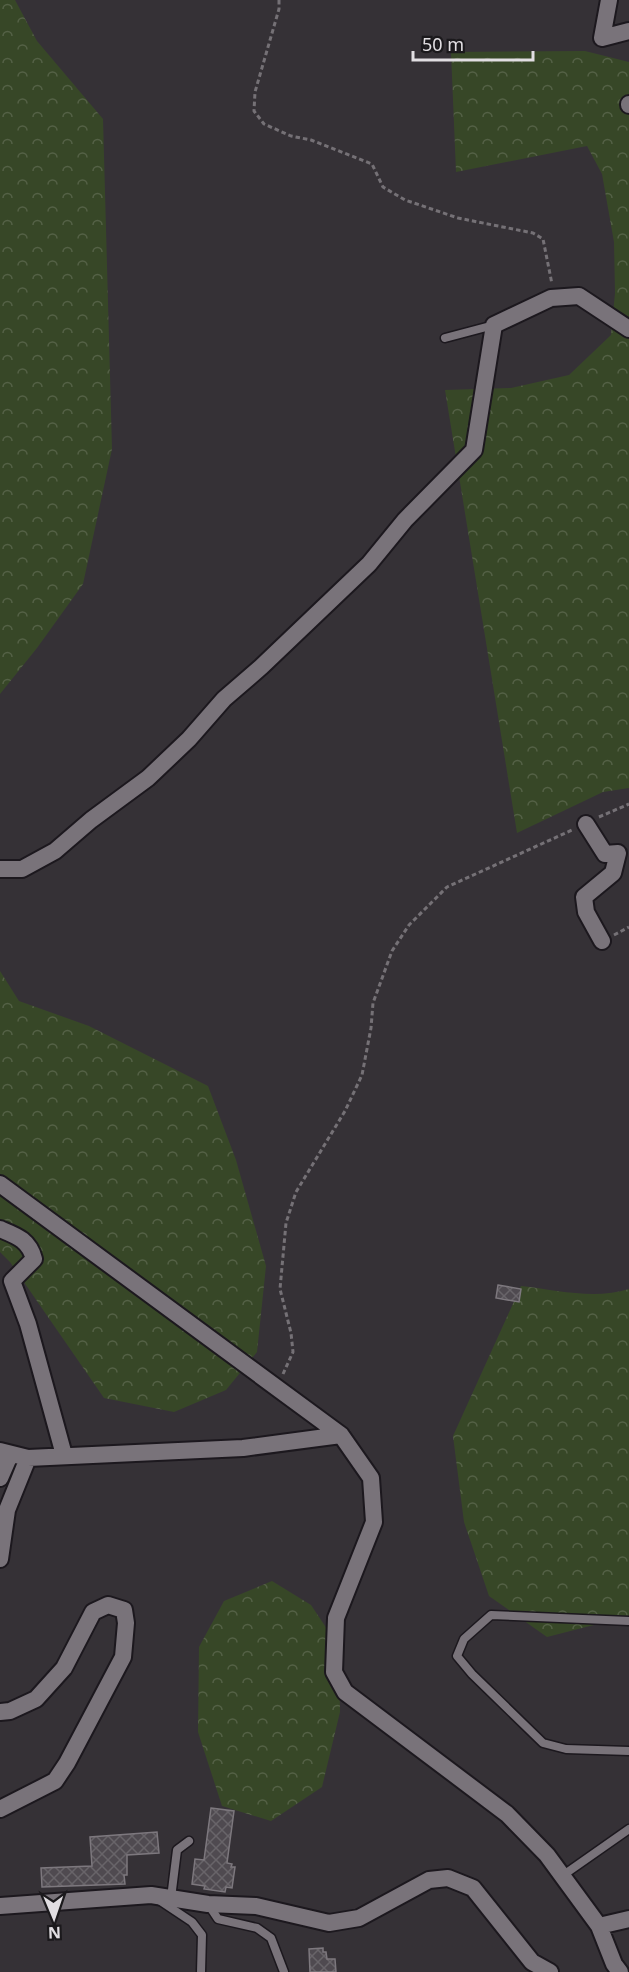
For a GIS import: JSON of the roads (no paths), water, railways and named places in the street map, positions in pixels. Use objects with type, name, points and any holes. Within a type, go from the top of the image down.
[{"type":"street","points":[[609,0],[602,38],[629,32]]},
{"type":"street","points":[[0,869],[22,869],[55,851],[148,778],[189,739],[224,699],[369,564],[405,520],[474,450],[495,325],[551,298],[579,296],[629,329]]},
{"type":"street","points":[[586,824],[605,854],[623,853],[613,873],[584,897],[586,912],[602,941]]},
{"type":"street","points":[[0,1184],[341,1436],[371,1478],[374,1522],[336,1618],[334,1672],[345,1692],[507,1814],[547,1855],[599,1926],[614,1965],[620,1972]]},
{"type":"street","points":[[0,1229],[19,1237],[32,1249],[34,1259],[12,1281],[28,1324],[64,1455]]},
{"type":"street","points":[[0,1479],[5,1453],[28,1458],[243,1448],[341,1436]]},
{"type":"street","points":[[0,1559],[7,1510],[28,1458]]},
{"type":"street","points":[[0,1712],[10,1711],[36,1700],[64,1668],[93,1612],[108,1605],[124,1610],[126,1623],[123,1657],[67,1763],[55,1781],[0,1809]]},
{"type":"street","points":[[0,1906],[151,1895],[208,1904],[255,1906],[329,1923],[359,1918],[429,1880],[448,1878],[473,1888],[532,1962],[550,1972]]},
{"type":"street","points":[[599,1926],[629,1919]]},
{"type":"lane","points":[[445,338],[495,325]]},
{"type":"lane","points":[[629,1621],[491,1615],[464,1639],[457,1656],[472,1674],[543,1743],[566,1749],[629,1751]]},
{"type":"lane","points":[[562,1876],[629,1829]]},
{"type":"lane","points":[[171,1898],[177,1850],[189,1841]]},
{"type":"lane","points":[[151,1895],[192,1922],[202,1935],[201,1972]]},
{"type":"lane","points":[[208,1904],[218,1919],[257,1928],[271,1938],[284,1972]]}]
